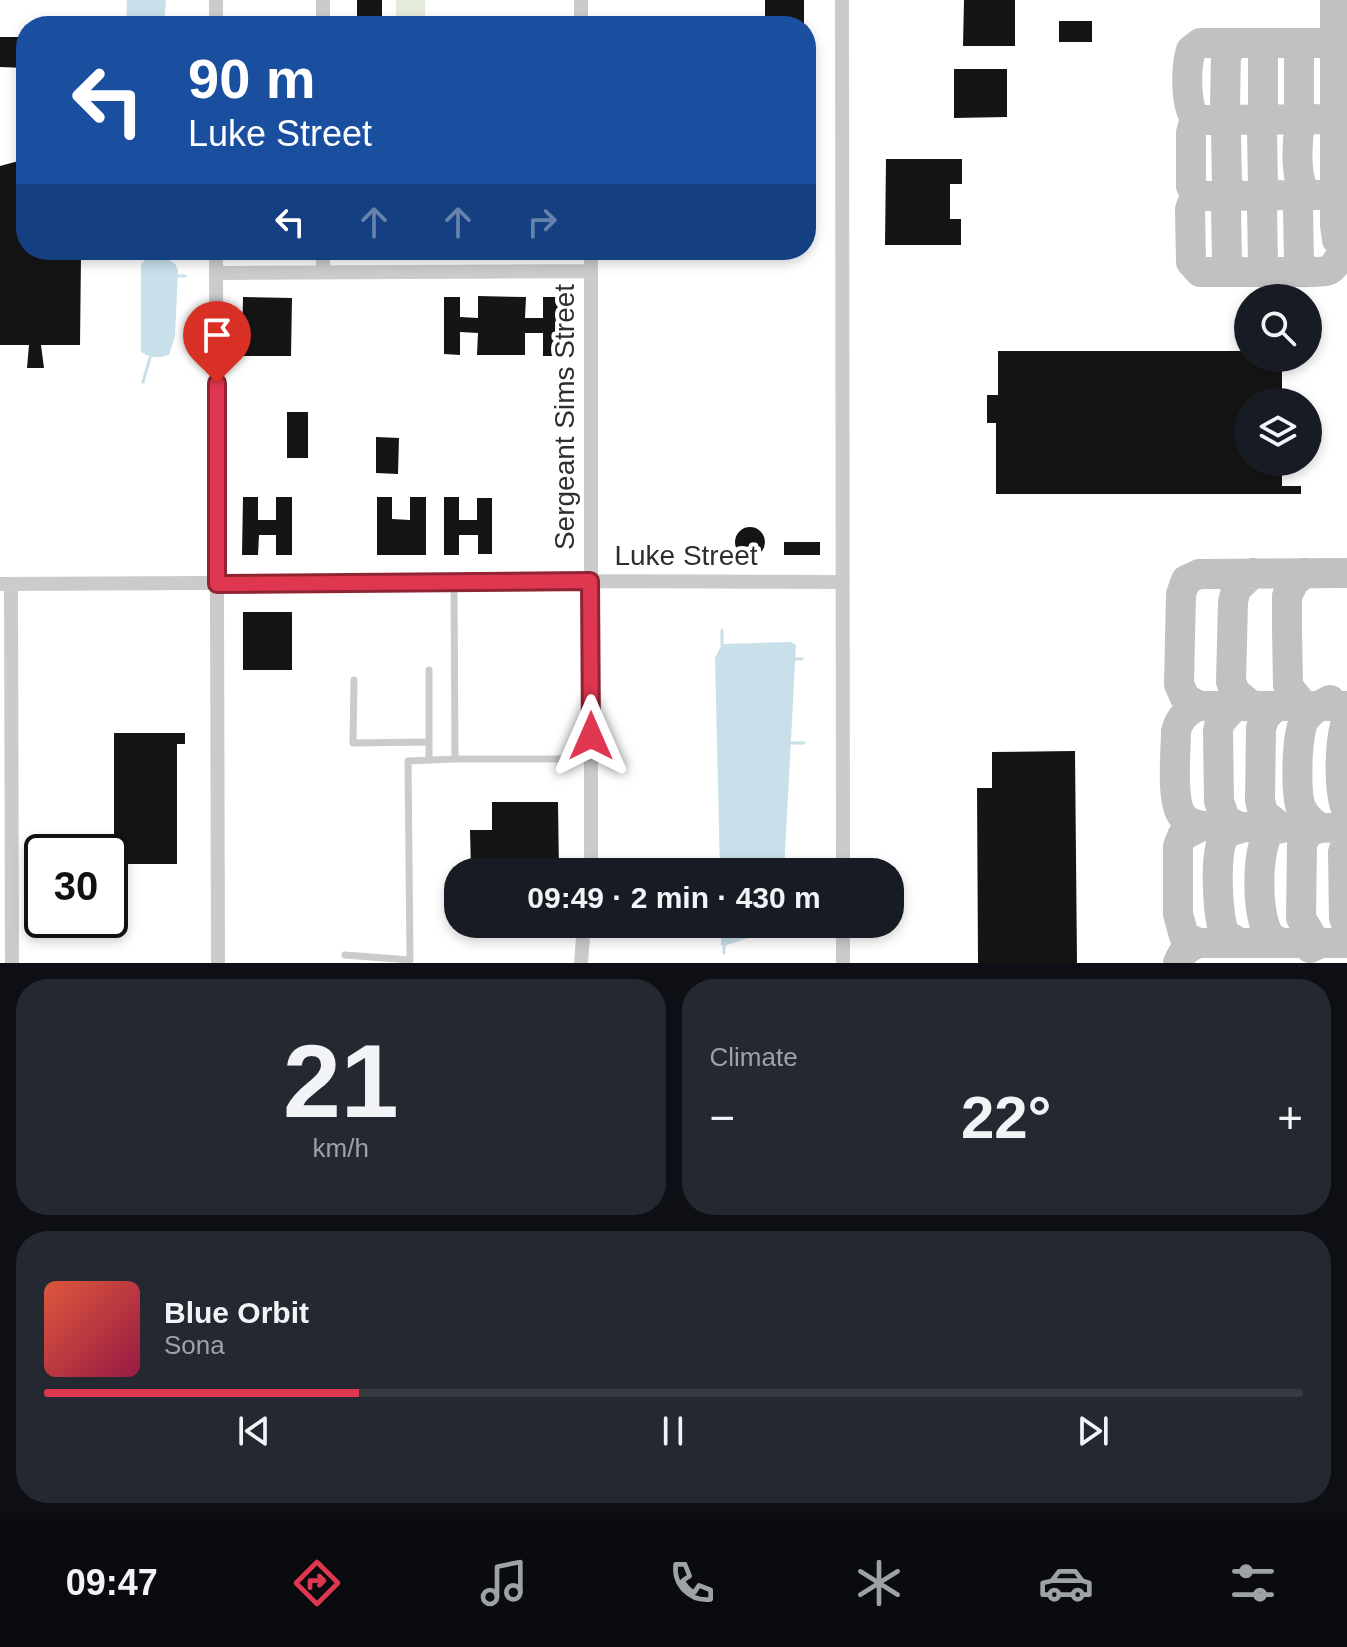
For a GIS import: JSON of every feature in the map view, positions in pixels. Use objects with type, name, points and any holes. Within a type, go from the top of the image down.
[{"type":"street","points":[[842,0],[843,858]]},
{"type":"street","points":[[216,260],[218,963]]},
{"type":"street","points":[[323,260],[323,272]]},
{"type":"street","name":"Sergeant Sims Street","points":[[591,260],[591,858]]},
{"type":"street","points":[[216,273],[591,271]]},
{"type":"street","name":"Luke Street","points":[[6,584],[843,582]]},
{"type":"street","points":[[6,584],[6,897],[12,963]]},
{"type":"street","points":[[581,963],[583,938]]},
{"type":"street","points":[[843,938],[843,963]]},
{"type":"lane","points":[[454,582],[455,759]]},
{"type":"lane","points":[[429,670],[429,760]]},
{"type":"lane","points":[[354,680],[353,743],[429,742]]},
{"type":"lane","points":[[345,955],[410,960],[408,761],[591,759]]},
{"type":"green space","points":[[396,0],[425,0],[425,16],[396,16]]},
{"type":"water","points":[[127,0],[166,0],[165,16],[126,16]]},
{"type":"water","points":[[145,260],[169,260],[178,270],[175,336],[169,355],[152,357],[141,352],[141,264]]},
{"type":"water","points":[[791,642],[796,645],[785,858],[720,858],[715,658],[722,644]]},
{"type":"water","points":[[721,938],[748,938],[724,946],[721,945]]},
{"type":"building","points":[[357,0],[382,0],[382,16],[357,16]]},
{"type":"building","points":[[765,0],[804,0],[804,16],[765,16]]},
{"type":"building","points":[[964,0],[1015,0],[1015,46],[963,46]]},
{"type":"building","points":[[1059,21],[1092,21],[1092,42],[1059,42]]},
{"type":"building","points":[[0,37],[16,37],[16,68],[0,67]]},
{"type":"building","points":[[954,69],[1007,69],[1007,117],[954,118]]},
{"type":"building","points":[[886,159],[962,159],[962,184],[950,184],[950,219],[961,219],[961,245],[885,245]]},
{"type":"building","points":[[16,162],[16,260],[81,260],[80,345],[41,345],[44,368],[27,368],[29,345],[0,345],[0,166]]},
{"type":"building","points":[[478,296],[526,297],[525,318],[543,318],[543,297],[559,297],[558,356],[543,356],[543,333],[525,333],[525,355],[477,355],[478,333],[460,332],[460,355],[444,354],[444,297],[460,297],[460,317],[478,318]]},
{"type":"building","points":[[243,297],[292,298],[291,356],[242,356]]},
{"type":"building","points":[[998,351],[1234,351],[1234,372],[1282,372],[1282,388],[1234,388],[1234,476],[1282,476],[1282,486],[1301,486],[1301,494],[996,494],[996,423],[987,423],[987,395],[998,395]]},
{"type":"building","points":[[287,412],[308,412],[308,458],[287,458]]},
{"type":"building","points":[[376,437],[399,438],[398,474],[376,473]]},
{"type":"building","points":[[243,497],[258,497],[258,520],[276,520],[276,497],[292,497],[292,555],[276,555],[276,535],[259,535],[258,555],[242,555]]},
{"type":"building","points":[[377,497],[392,497],[392,519],[410,520],[410,497],[426,497],[426,555],[377,555]]},
{"type":"building","points":[[444,497],[459,497],[459,520],[477,520],[477,498],[492,498],[492,554],[478,554],[478,535],[459,535],[459,555],[444,555]]},
{"type":"building","points":[[750,527],[761,531],[765,542],[761,553],[750,557],[739,553],[735,542],[739,531]]},
{"type":"building","points":[[784,542],[820,542],[820,555],[784,555]]},
{"type":"building","points":[[243,612],[292,612],[292,670],[243,670]]},
{"type":"building","points":[[114,733],[185,733],[185,744],[177,744],[177,864],[128,864],[128,834],[114,834]]},
{"type":"building","points":[[1075,751],[1077,963],[978,963],[977,788],[992,788],[992,752]]},
{"type":"building","points":[[492,802],[558,802],[559,858],[471,858],[470,830],[492,830]]},
{"type":"waterway","points":[[178,276],[185,276]]},
{"type":"waterway","points":[[143,382],[150,358]]},
{"type":"waterway","points":[[722,630],[722,644]]},
{"type":"waterway","points":[[795,659],[802,659]]},
{"type":"waterway","points":[[790,743],[804,743]]},
{"type":"waterway","points":[[724,946],[724,953]]},
{"type":"taxiway","points":[[1335,0],[1335,225],[1337,240],[1347,248]]},
{"type":"taxiway","points":[[1335,32],[1331,40],[1325,43],[1200,43],[1191,50],[1187,84],[1191,110],[1194,117],[1201,120],[1326,119],[1335,127]]},
{"type":"taxiway","points":[[1235,272],[1227,261],[1226,208],[1229,200],[1236,195],[1227,185],[1226,132],[1229,124],[1236,120],[1225,107],[1226,54],[1236,43]]},
{"type":"taxiway","points":[[1271,272],[1263,262],[1262,209],[1265,201],[1272,196],[1263,186],[1262,132],[1272,120],[1263,109],[1263,51],[1272,43]]},
{"type":"taxiway","points":[[1308,43],[1299,51],[1299,109],[1308,119],[1300,125],[1299,172],[1300,182],[1308,195],[1322,195]]},
{"type":"taxiway","points":[[1200,196],[1191,186],[1191,133],[1193,125],[1201,120]]},
{"type":"taxiway","points":[[1308,271],[1299,262],[1298,208],[1308,195],[1200,196],[1193,201],[1190,209],[1191,262],[1200,272],[1326,271],[1347,251]]},
{"type":"taxiway","points":[[1252,706],[1236,693],[1231,682],[1233,602],[1236,589],[1253,573]]},
{"type":"taxiway","points":[[1304,706],[1288,686],[1287,596],[1294,582],[1305,573]]},
{"type":"taxiway","points":[[1199,706],[1185,698],[1179,684],[1181,594],[1186,580],[1199,574],[1347,573]]},
{"type":"taxiway","points":[[1320,828],[1306,816],[1300,805],[1298,748],[1305,719],[1330,700]]},
{"type":"taxiway","points":[[1202,826],[1183,817],[1176,797],[1176,731],[1187,713],[1199,706],[1347,706]]},
{"type":"taxiway","points":[[1235,706],[1220,722],[1218,731],[1219,801],[1225,819],[1241,828]]},
{"type":"taxiway","points":[[1276,706],[1265,717],[1261,728],[1260,800],[1263,813],[1282,828]]},
{"type":"taxiway","points":[[1347,719],[1341,766],[1347,812]]},
{"type":"taxiway","points":[[1199,943],[1184,936],[1178,914],[1178,846],[1182,836],[1202,826],[1347,828]]},
{"type":"taxiway","points":[[1240,943],[1225,934],[1222,926],[1218,880],[1219,855],[1224,837],[1241,828]]},
{"type":"taxiway","points":[[1281,943],[1270,937],[1265,927],[1259,884],[1262,854],[1269,831],[1282,828]]},
{"type":"taxiway","points":[[1310,948],[1320,943],[1312,937],[1301,918],[1302,844],[1308,832],[1320,828]]},
{"type":"taxiway","points":[[1347,840],[1343,852],[1344,918],[1347,926]]},
{"type":"taxiway","points":[[1178,963],[1186,950],[1199,943],[1347,943]]},
{"type":"route","points":[[217,383],[217,584],[590,581],[591,736]]}]
